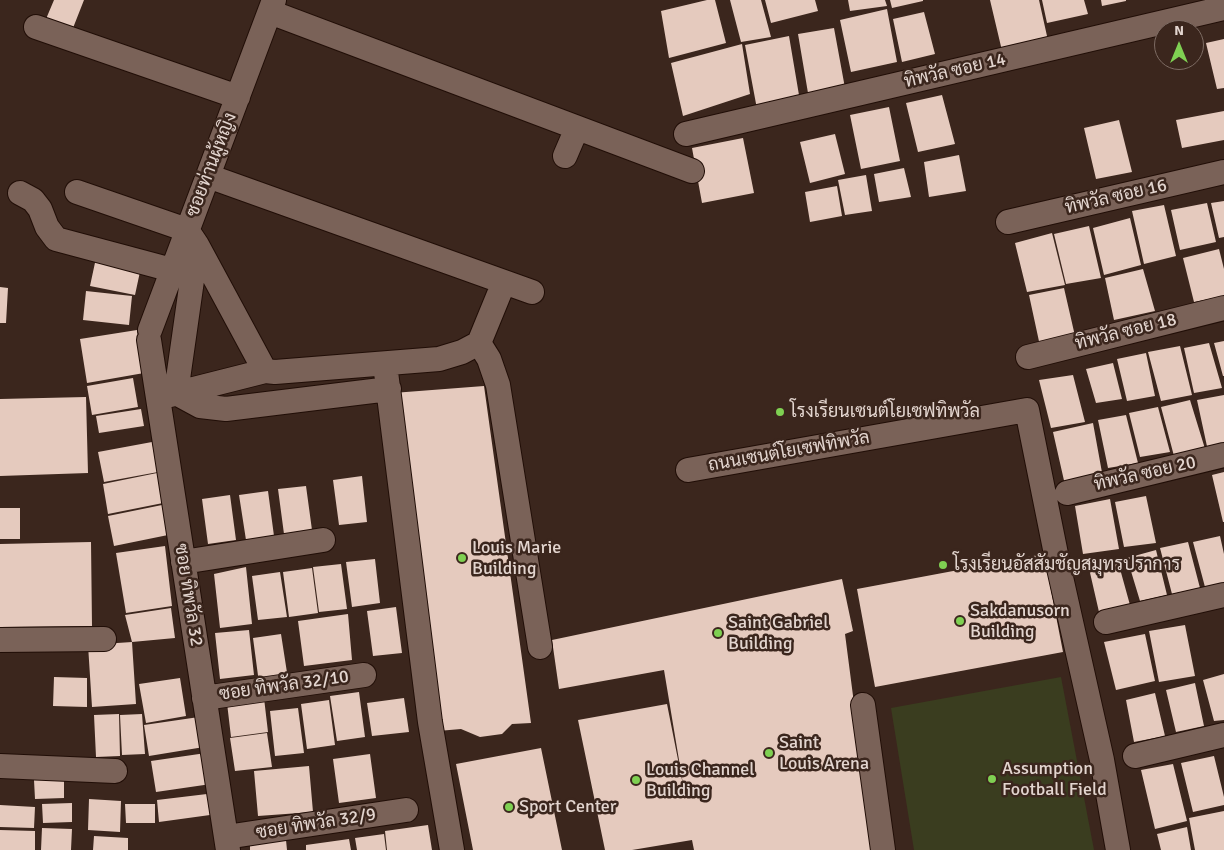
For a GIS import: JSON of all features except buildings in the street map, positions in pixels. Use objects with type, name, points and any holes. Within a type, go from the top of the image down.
[{"type":"street","name":"ซอยท่านผู้หญิง","points":[[149,335],[172,270],[192,237],[208,176],[272,6]]},
{"type":"street","points":[[272,6],[577,128],[692,171]]},
{"type":"street","name":"ทิพวัล ซอย 14","points":[[686,134],[1224,8]]},
{"type":"street","points":[[36,27],[238,97]]},
{"type":"street","points":[[565,156],[577,128]]},
{"type":"street","name":"ทิพวัล ซอย 16","points":[[1008,222],[1224,172]]},
{"type":"street","points":[[208,176],[532,292]]},
{"type":"street","points":[[77,192],[192,237],[265,371]]},
{"type":"street","points":[[20,193],[33,200],[40,209],[47,227],[56,239],[172,270]]},
{"type":"street","points":[[167,396],[192,237]]},
{"type":"street","points":[[167,396],[265,371],[275,372],[439,359],[462,352],[479,343],[504,282]]},
{"type":"street","name":"ทิพวัล ซอย 18","points":[[1028,357],[1224,308]]},
{"type":"street","name":"ซอย ทิพวัล 32","points":[[149,335],[167,396],[183,562],[227,844]]},
{"type":"street","points":[[479,343],[489,359],[498,385],[540,647]]},
{"type":"street","points":[[385,364],[430,722],[452,850]]},
{"type":"street","points":[[167,396],[200,406],[226,409],[389,389]]},
{"type":"street","name":"ถนนเซนต์โยเซฟทิพวัล","points":[[688,470],[1027,410],[1058,564],[1102,760],[1118,850]]},
{"type":"street","name":"ทิพวัล ซอย 20","points":[[1066,493],[1224,455]]},
{"type":"street","points":[[183,562],[324,540]]},
{"type":"street","points":[[1106,622],[1224,596]]},
{"type":"street","points":[[0,640],[104,639]]},
{"type":"street","name":"ซอย ทิพวัล 32/10","points":[[204,698],[364,675]]},
{"type":"street","points":[[863,705],[883,850]]},
{"type":"street","points":[[1135,756],[1224,735]]},
{"type":"street","points":[[0,766],[115,771]]},
{"type":"street","name":"ซอย ทิพวัล 32/9","points":[[227,844],[406,810]]},
{"type":"green space","name":"Assumption Football Field","points":[[1061,677],[1094,850],[914,850],[891,708]]},
{"type":"place","name":"โรงเรียนเซนต์โยเซฟทิพวัล","points":[[780,412]]},
{"type":"place","name":"Louis Marie Building","points":[[462,558]]},
{"type":"place","name":"โรงเรียนอัสสัมชัญสมุทรปราการ","points":[[943,565]]},
{"type":"place","name":"Sakdanusorn Building","points":[[960,621]]},
{"type":"place","name":"Saint Gabriel Building","points":[[718,633]]},
{"type":"place","name":"Saint Louis Arena","points":[[769,753]]},
{"type":"place","name":"Assumption Football Field","points":[[992,779]]},
{"type":"place","name":"Louis Channel Building","points":[[636,780]]},
{"type":"place","name":"Sport Center","points":[[509,807]]}]
